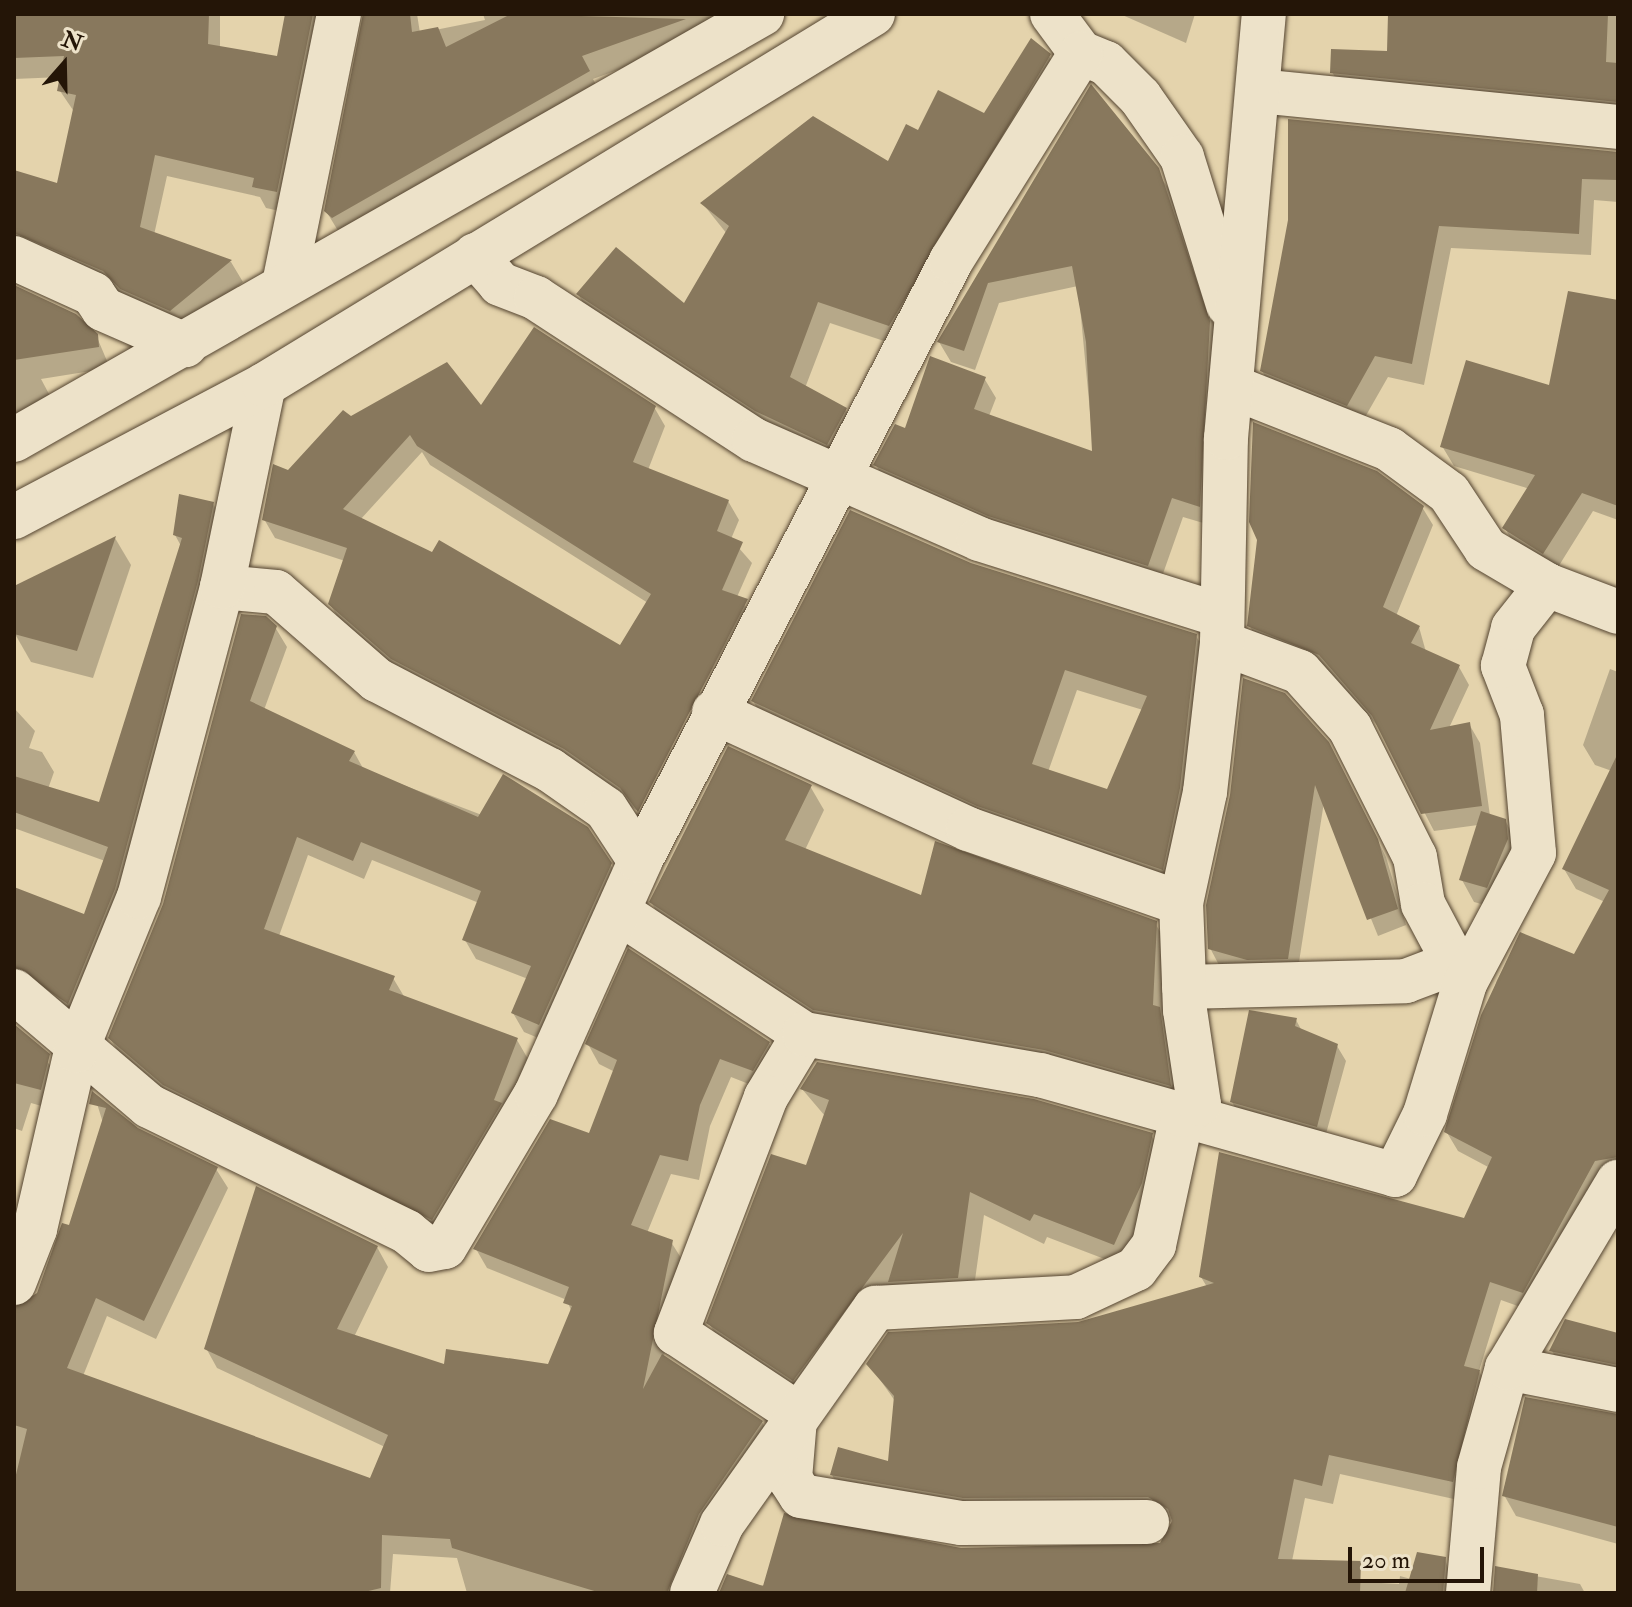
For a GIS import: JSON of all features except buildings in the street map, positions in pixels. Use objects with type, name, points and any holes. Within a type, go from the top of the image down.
[{"type":"street","points":[[284,284],[339,14]]},
{"type":"street","points":[[14,440],[762,14]]},
{"type":"street","points":[[14,517],[264,385],[873,14]]},
{"type":"street","points":[[1052,14],[1081,53],[1106,63],[1140,97],[1182,157],[1235,330]]},
{"type":"street","points":[[692,1593],[722,1524],[795,1412],[875,1308],[1076,1297],[1136,1269],[1154,1245],[1182,1115],[1199,1104],[1184,987],[1181,903],[1205,792],[1221,629],[1226,438],[1235,388],[1235,330],[1264,14]]},
{"type":"street","points":[[14,991],[76,1051],[149,1106],[407,1232],[429,1250],[445,1247],[536,1094],[620,913],[640,861],[679,797],[714,712],[841,477],[951,261],[1081,53]]},
{"type":"street","points":[[1259,91],[1618,127]]},
{"type":"street","points":[[475,255],[500,284],[536,298],[754,440],[979,539],[1221,629],[1300,672],[1350,728],[1415,857],[1423,904],[1462,972]]},
{"type":"street","points":[[14,258],[185,345]]},
{"type":"street","points":[[14,1283],[35,1229],[76,1051],[139,897],[222,587],[264,385]]},
{"type":"street","points":[[1235,388],[1389,449],[1449,493],[1486,549],[1547,585],[1618,612]]},
{"type":"street","points":[[620,913],[804,1034],[1040,1075],[1395,1175],[1430,1100],[1462,972],[1534,853],[1522,715],[1503,666],[1513,628],[1547,585]]},
{"type":"street","points":[[222,587],[276,592],[377,680],[550,770],[606,809],[640,861]]},
{"type":"street","points":[[714,712],[968,829],[1181,903]]},
{"type":"street","points":[[1184,987],[1406,981],[1462,972]]},
{"type":"street","points":[[795,1412],[676,1333],[766,1097],[804,1034]]},
{"type":"street","points":[[1468,1593],[1479,1467],[1507,1368],[1618,1182]]},
{"type":"street","points":[[1507,1368],[1618,1390]]},
{"type":"street","points":[[795,1412],[790,1479],[801,1496],[961,1523],[1147,1522]]}]
